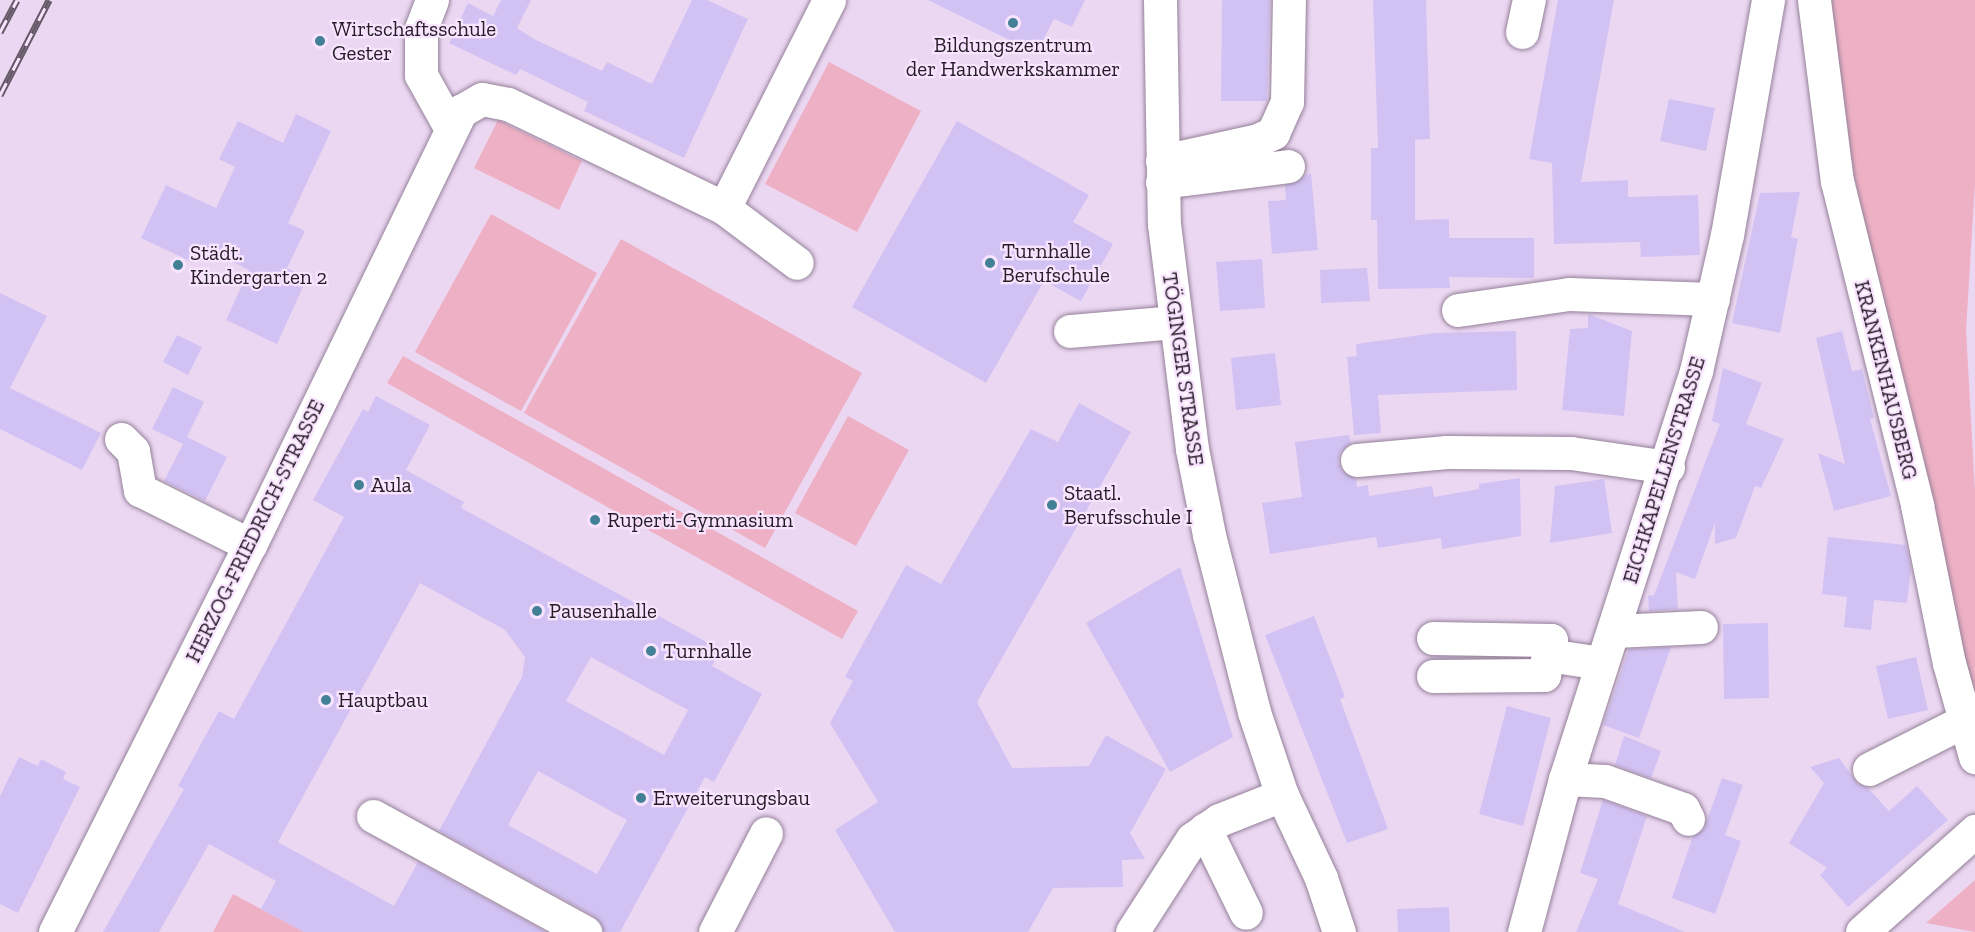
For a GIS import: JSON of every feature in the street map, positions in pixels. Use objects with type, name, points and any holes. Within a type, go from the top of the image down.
[{"type":"street","points":[[432,0],[421,29],[421,75],[450,127]]},
{"type":"street","points":[[724,208],[829,0]]},
{"type":"street","name":"TÖGINGER STRASSE","points":[[1160,0],[1162,171],[1174,321],[1188,429],[1209,535],[1254,712],[1282,795],[1322,878],[1339,932]]},
{"type":"street","points":[[1162,171],[1274,133],[1287,102],[1289,0]]},
{"type":"street","points":[[1522,32],[1529,0]]},
{"type":"street","name":"EICHKAPELLENSTRASSE","points":[[1524,932],[1565,779],[1601,663],[1614,631],[1668,467],[1713,299],[1727,235],[1753,69],[1768,0]]},
{"type":"street","name":"KRANKENHAUSBERG","points":[[1814,0],[1837,181],[1917,505],[1964,721],[1975,757]]},
{"type":"street","name":"HERZOG-FRIEDRICH-STRASSE","points":[[55,932],[250,545],[450,127],[468,104],[482,99],[508,104],[724,208],[797,263]]},
{"type":"street","points":[[1162,171],[1288,166]]},
{"type":"street","points":[[1458,310],[1569,294],[1713,299]]},
{"type":"street","points":[[1070,331],[1174,321]]},
{"type":"street","points":[[120,439],[133,451],[140,490],[250,545]]},
{"type":"street","points":[[1357,460],[1447,452],[1571,453],[1668,467]]},
{"type":"street","points":[[1614,631],[1701,627]]},
{"type":"street","points":[[1433,638],[1551,640],[1544,675],[1433,676]]},
{"type":"street","points":[[1548,655],[1601,663]]},
{"type":"street","points":[[1869,769],[1964,721]]},
{"type":"street","points":[[1565,779],[1605,782],[1683,809],[1688,819]]},
{"type":"street","points":[[1132,932],[1172,865],[1205,829],[1282,795]]},
{"type":"street","points":[[373,816],[585,932]]},
{"type":"street","points":[[1205,829],[1246,913]]},
{"type":"street","points":[[1862,932],[1975,831]]},
{"type":"street","points":[[715,932],[766,833]]},
{"type":"shaded area","points":[[1831,0],[1975,0],[1975,183],[1966,330],[1975,492],[1975,704],[1844,132]]},
{"type":"shaded area","points":[[829,62],[921,111],[857,232],[765,184]]},
{"type":"shaded area","points":[[498,120],[582,161],[559,210],[474,168]]},
{"type":"shaded area","points":[[491,214],[597,273],[521,411],[415,352]]},
{"type":"shaded area","points":[[621,239],[862,373],[765,548],[524,413]]},
{"type":"shaded area","points":[[403,356],[858,611],[842,639],[387,383]]},
{"type":"shaded area","points":[[848,416],[909,450],[856,546],[795,513]]},
{"type":"shaded area","points":[[1975,880],[1975,932],[1926,923]]},
{"type":"shaded area","points":[[233,894],[261,909],[304,932],[213,932]]},
{"type":"building","points":[[501,0],[531,0],[517,28],[534,39],[602,71],[607,62],[652,84],[692,0],[707,0],[748,19],[684,158],[584,111],[588,102],[520,69],[516,75],[449,43],[468,3],[493,16]]},
{"type":"building","name":"Bildungszentrum der Handwerkskammer","points":[[928,0],[1085,0],[1072,27],[1054,19],[1036,53]]},
{"type":"building","points":[[1222,0],[1270,0],[1267,101],[1221,101]]},
{"type":"building","points":[[1373,0],[1426,0],[1430,139],[1415,140],[1415,220],[1449,219],[1449,238],[1534,238],[1534,278],[1449,277],[1450,288],[1378,289],[1377,220],[1371,220],[1371,148],[1378,148]]},
{"type":"building","points":[[1558,0],[1614,0],[1581,182],[1628,180],[1628,197],[1698,195],[1700,255],[1641,257],[1640,242],[1554,244],[1552,163],[1529,159]]},
{"type":"building","points":[[1669,99],[1715,108],[1706,151],[1660,141]]},
{"type":"building","points":[[296,114],[331,131],[288,223],[305,231],[287,268],[307,278],[277,344],[226,320],[249,270],[201,247],[194,263],[141,238],[166,185],[216,208],[235,167],[219,159],[238,121],[283,143]]},
{"type":"building","name":"Turnhalle Berufschule","points":[[957,121],[1089,195],[1073,222],[1113,244],[1081,301],[1044,281],[986,383],[852,307]]},
{"type":"building","points":[[1311,173],[1318,250],[1272,254],[1268,201],[1286,200],[1285,185]]},
{"type":"building","points":[[1800,192],[1791,237],[1798,239],[1780,333],[1732,323],[1760,193]]},
{"type":"building","points":[[1262,259],[1265,308],[1220,311],[1216,262]]},
{"type":"building","points":[[1367,268],[1370,301],[1321,303],[1320,270]]},
{"type":"building","points":[[0,293],[47,316],[10,388],[101,433],[82,470],[0,429]]},
{"type":"building","points":[[1588,314],[1632,331],[1624,416],[1562,410],[1570,329],[1588,328]]},
{"type":"building","points":[[1516,331],[1517,390],[1378,395],[1381,433],[1354,435],[1347,357],[1357,356],[1356,344],[1435,333]]},
{"type":"building","points":[[1842,331],[1852,371],[1862,369],[1874,418],[1870,419],[1891,496],[1834,511],[1818,453],[1845,464],[1816,338]]},
{"type":"building","points":[[177,335],[202,347],[188,375],[163,362]]},
{"type":"building","points":[[1275,353],[1281,405],[1236,410],[1231,358]]},
{"type":"building","points":[[1723,368],[1762,383],[1746,424],[1784,439],[1761,488],[1755,486],[1736,538],[1715,544],[1715,523],[1695,579],[1676,572],[1678,609],[1649,611],[1648,596],[1654,595],[1720,424],[1712,421]]},
{"type":"building","points":[[173,387],[204,402],[187,437],[227,457],[205,501],[164,481],[183,444],[152,429]]},
{"type":"building","points":[[376,396],[430,425],[406,470],[464,502],[461,508],[721,650],[712,666],[762,694],[714,782],[705,777],[620,932],[604,932],[594,916],[439,831],[522,677],[525,657],[505,630],[420,583],[278,842],[394,906],[418,862],[546,932],[304,932],[261,909],[276,881],[209,844],[159,932],[103,932],[184,789],[178,786],[219,711],[234,719],[344,517],[313,500],[363,409],[368,412]],"holes":[[[591,657],[688,710],[664,755],[566,701]],[[538,771],[627,820],[597,874],[508,825]]]},
{"type":"building","points":[[1079,403],[1131,432],[977,702],[1012,768],[1089,766],[1106,735],[1166,769],[1130,833],[1145,859],[1122,860],[1123,887],[1053,888],[1028,932],[895,932],[835,830],[878,802],[830,723],[853,681],[845,677],[906,565],[941,584],[1031,429],[1058,442]]},
{"type":"building","points":[[1349,435],[1351,443],[1340,452],[1338,462],[1342,471],[1356,478],[1357,487],[1368,485],[1369,496],[1432,486],[1434,497],[1479,489],[1479,484],[1520,478],[1521,536],[1442,549],[1441,538],[1378,548],[1376,537],[1270,554],[1262,503],[1302,497],[1295,442]]},
{"type":"building","points":[[1604,479],[1612,533],[1550,543],[1555,486]]},
{"type":"building","points":[[1828,537],[1906,545],[1911,570],[1907,603],[1874,600],[1871,630],[1844,627],[1847,597],[1822,594]]},
{"type":"building","points":[[1180,567],[1233,737],[1170,772],[1086,623]]},
{"type":"building","points":[[1314,616],[1345,697],[1340,699],[1388,829],[1347,843],[1265,635]]},
{"type":"building","points":[[1768,623],[1769,698],[1724,699],[1723,624]]},
{"type":"building","points":[[1671,647],[1639,738],[1603,725],[1629,649]]},
{"type":"building","points":[[1916,657],[1928,710],[1888,719],[1876,666]]},
{"type":"building","points":[[1507,706],[1551,718],[1523,826],[1479,814]]},
{"type":"building","points":[[1624,736],[1661,751],[1651,778],[1615,765]]},
{"type":"building","points":[[19,757],[38,766],[41,759],[66,772],[63,779],[80,787],[18,913],[0,904],[0,796]]},
{"type":"building","points":[[1839,758],[1858,784],[1867,787],[1889,811],[1917,786],[1948,820],[1848,907],[1820,875],[1827,868],[1789,843],[1824,783],[1810,767]]},
{"type":"building","points":[[1722,778],[1743,785],[1725,835],[1741,841],[1715,914],[1672,898],[1693,836],[1704,829]]},
{"type":"building","points":[[1603,800],[1647,816],[1618,904],[1685,932],[1576,932],[1598,879],[1580,873]]},
{"type":"building","points":[[1449,907],[1450,932],[1398,932],[1397,909]]},
{"type":"railway","points":[[0,32],[17,0]]},
{"type":"railway","points":[[0,95],[49,0]]},
{"type":"place","name":"Bildungszentrum der Handwerkskammer","points":[[1013,23]]},
{"type":"place","name":"Wirtschaftsschule Gester","points":[[320,41]]},
{"type":"place","name":"Turnhalle Berufschule","points":[[990,263]]},
{"type":"place","name":"Städt. Kindergarten 2","points":[[178,265]]},
{"type":"place","name":"Aula","points":[[359,485]]},
{"type":"place","name":"Staatl. Berufsschule I","points":[[1052,505]]},
{"type":"place","name":"Ruperti-Gymnasium","points":[[595,520]]},
{"type":"place","name":"Pausenhalle","points":[[537,611]]},
{"type":"place","name":"Turnhalle","points":[[651,651]]},
{"type":"place","name":"Hauptbau","points":[[326,700]]},
{"type":"place","name":"Erweiterungsbau","points":[[641,798]]}]
